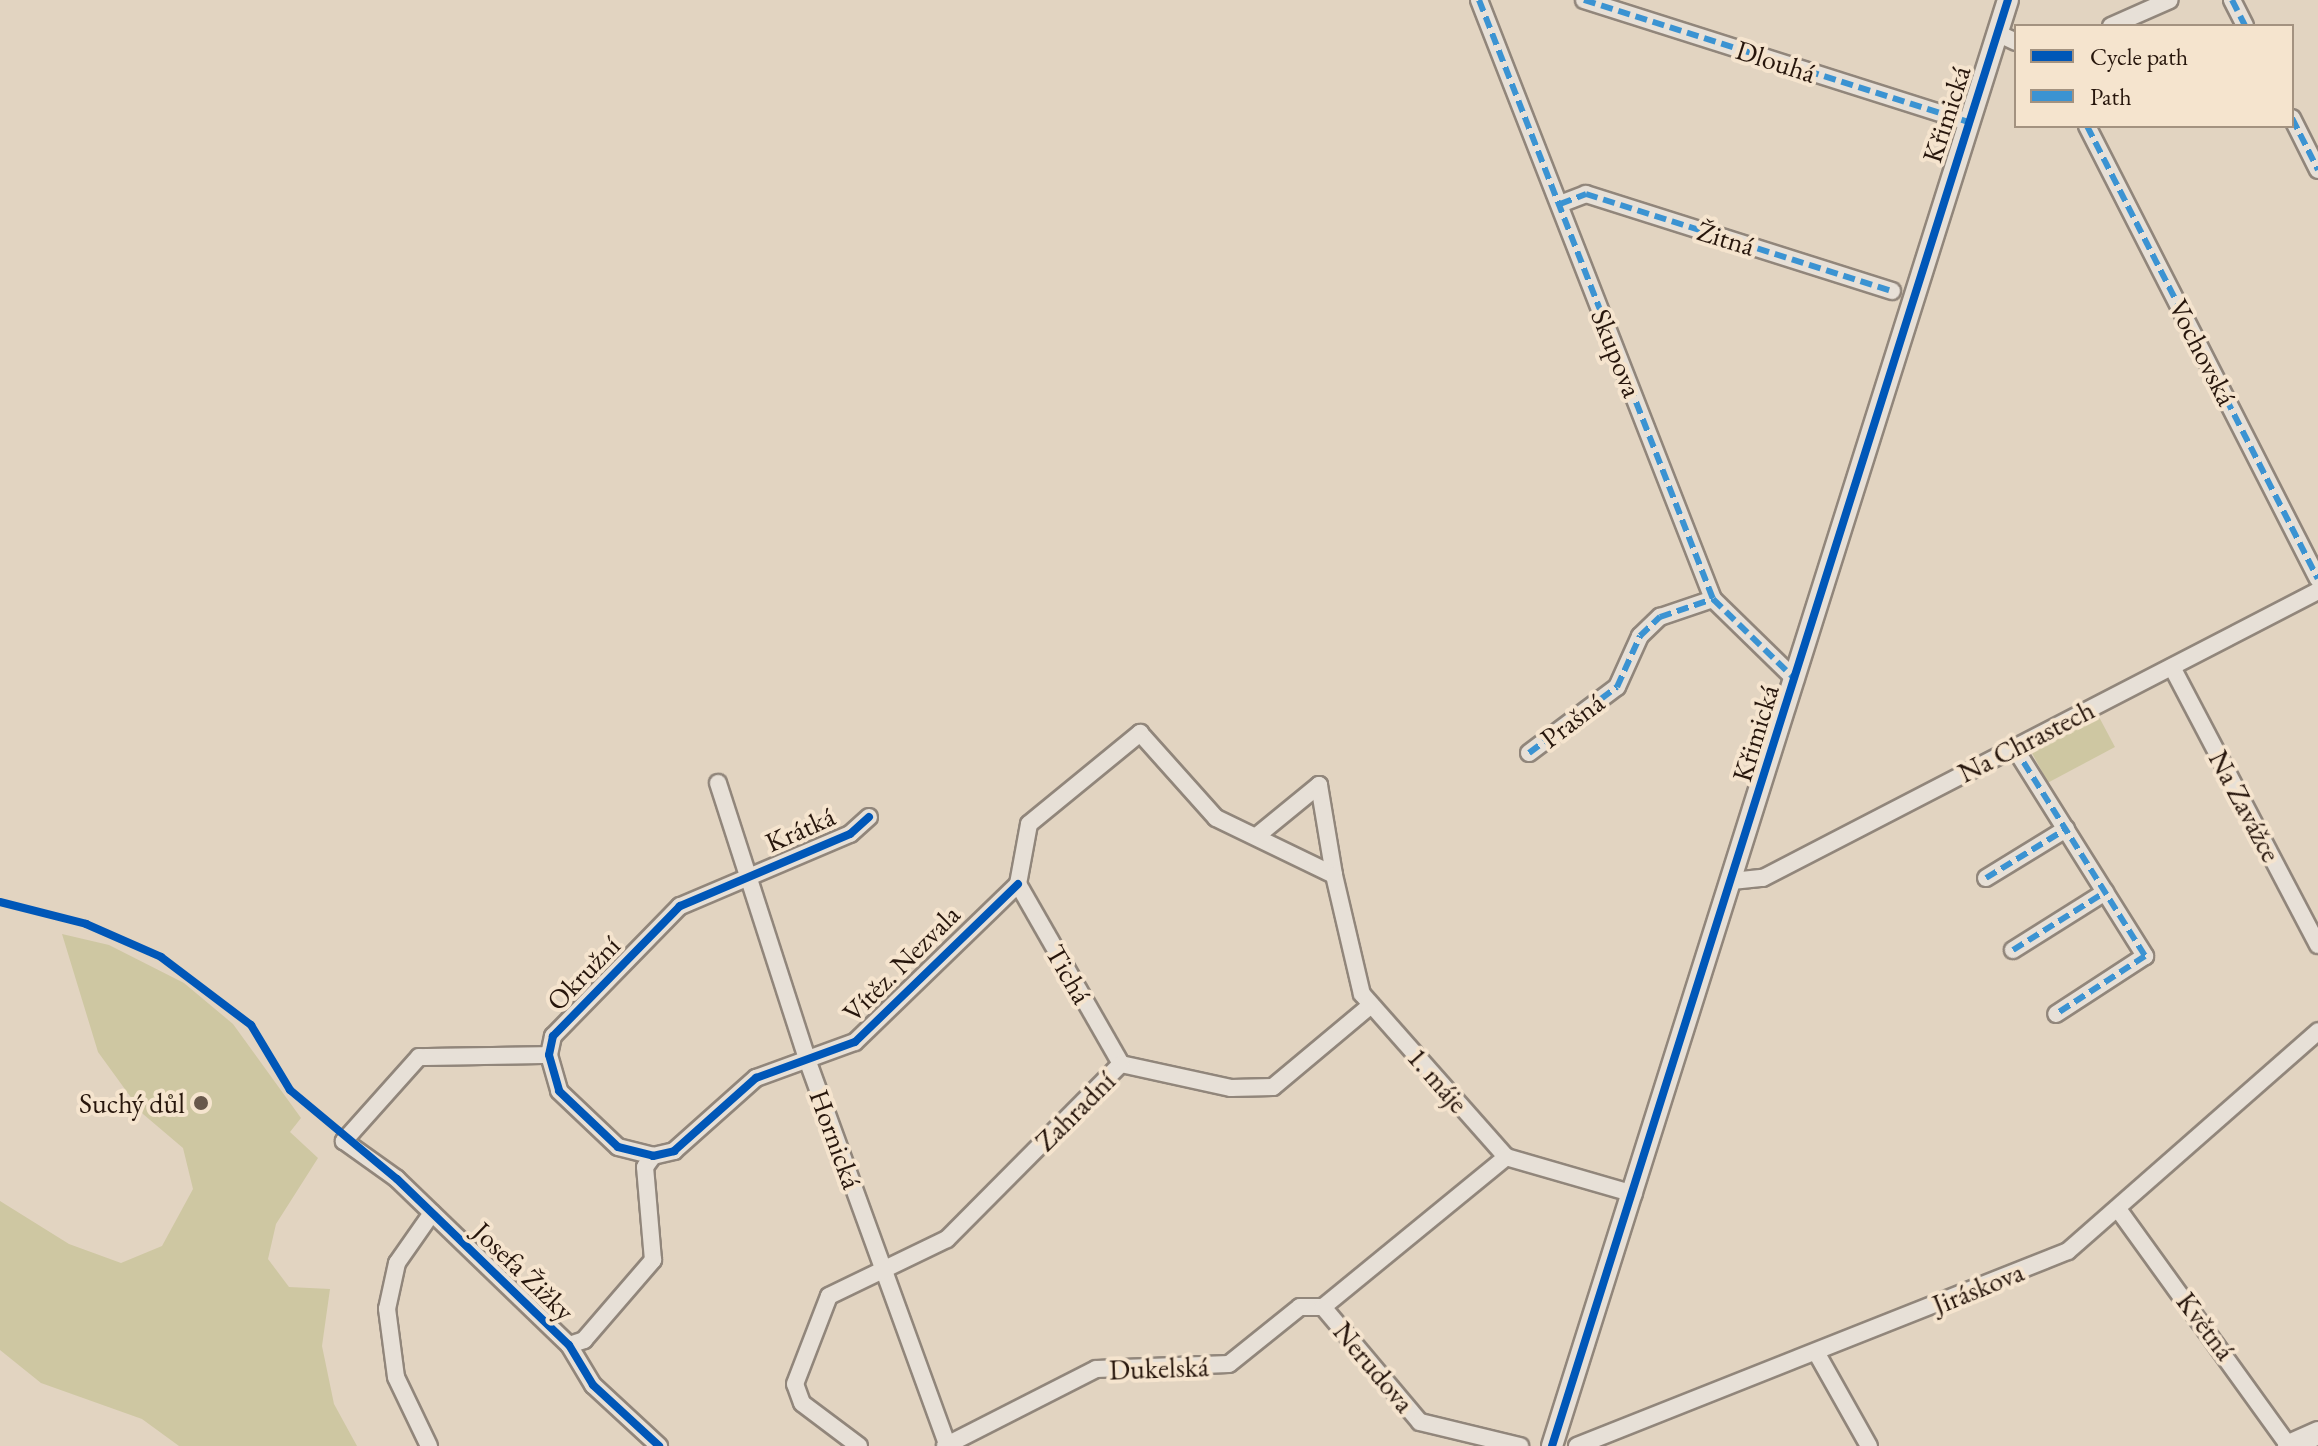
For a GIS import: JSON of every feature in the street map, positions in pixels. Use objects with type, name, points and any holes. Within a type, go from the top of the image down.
[{"type":"main road","points":[[2289,1446],[2318,1433]]},
{"type":"street","name":"Skupova","points":[[1479,0],[1713,599],[1795,679]]},
{"type":"street","name":"Dlouhá","points":[[1584,0],[1968,122]]},
{"type":"street","name":"Křimická","points":[[1552,1446],[1634,1194],[2008,0]]},
{"type":"street","points":[[2116,24],[2170,0]]},
{"type":"street","points":[[2232,0],[2244,24]]},
{"type":"street","points":[[1997,33],[2014,41]]},
{"type":"street","points":[[2294,122],[2318,170]]},
{"type":"street","name":"Vochovská","points":[[2088,128],[2318,579]]},
{"type":"street","name":"Žitná","points":[[1560,204],[1586,194],[1892,291]]},
{"type":"street","name":"Na Chrastech","points":[[1732,881],[1763,878],[2318,591]]},
{"type":"street","name":"Prašná","points":[[1529,753],[1617,687],[1640,636],[1660,617],[1713,599]]},
{"type":"street","name":"Na Zavážce","points":[[2172,667],[2318,945]]},
{"type":"street","points":[[1018,884],[1029,824],[1140,733],[1216,818],[1258,835],[1334,875]]},
{"type":"street","points":[[2014,747],[2145,956],[2056,1014]]},
{"type":"street","name":"Hornická","points":[[718,783],[808,1062],[947,1446]]},
{"type":"street","name":"1. máje","points":[[1258,835],[1319,785],[1334,875],[1362,994],[1506,1157]]},
{"type":"street","name":"Krátká","points":[[746,877],[850,834],[869,817]]},
{"type":"street","points":[[1986,878],[2066,829]]},
{"type":"street","name":"Okružní","points":[[653,1156],[618,1147],[559,1091],[549,1055],[553,1036],[680,906],[746,877]]},
{"type":"street","name":"Vítěz. Nezvala","points":[[808,1062],[855,1042],[1018,884]]},
{"type":"street","name":"Tichá","points":[[1018,884],[1121,1064]]},
{"type":"street","points":[[2013,950],[2105,892]]},
{"type":"street","name":"Zahradní","points":[[859,1446],[802,1403],[795,1384],[829,1296],[884,1273],[947,1239],[1121,1064],[1231,1088],[1273,1087],[1371,1005]]},
{"type":"street","name":"Jiráskova","points":[[1577,1446],[2063,1254],[2318,1031]]},
{"type":"street","name":"Josefa Žižky","points":[[549,1055],[419,1057],[344,1141],[432,1213],[569,1345],[593,1385],[659,1446]]},
{"type":"street","points":[[569,1345],[584,1340],[653,1260],[645,1167],[653,1156],[674,1151],[756,1078],[808,1062]]},
{"type":"street","points":[[1506,1157],[1634,1194]]},
{"type":"street","name":"Dukelská","points":[[947,1446],[1096,1369],[1229,1364],[1300,1307],[1323,1307],[1506,1157]]},
{"type":"street","name":"Květná","points":[[2118,1209],[2289,1446]]},
{"type":"street","points":[[429,1446],[396,1377],[387,1309],[397,1263],[432,1213]]},
{"type":"street","name":"Nerudova","points":[[1323,1307],[1407,1411],[1442,1428],[1520,1446]]},
{"type":"street","points":[[1816,1352],[1869,1446]]},
{"type":"street","points":[[1438,1446],[1442,1428]]},
{"type":"shaded area","points":[[2099,717],[2115,747],[2048,783],[2032,753]]},
{"type":"shaded area","points":[[62,934],[109,945],[184,983],[233,1024],[301,1118],[290,1132],[318,1158],[276,1224],[268,1259],[289,1287],[330,1289],[322,1346],[334,1404],[357,1446],[179,1446],[142,1419],[41,1383],[0,1350],[0,1201],[69,1244],[121,1263],[162,1246],[193,1189],[183,1148],[143,1114],[98,1052]]},
{"type":"marked path","points":[[1479,0],[1713,599],[1795,679]]},
{"type":"marked path","points":[[1584,0],[1968,122]]},
{"type":"marked path","points":[[2232,0],[2244,24]]},
{"type":"marked path","points":[[2294,122],[2318,170]]},
{"type":"marked path","points":[[2088,128],[2318,579]]},
{"type":"marked path","points":[[1560,204],[1586,194],[1892,291]]},
{"type":"marked path","points":[[1529,753],[1617,687],[1640,636],[1660,617],[1713,599]]},
{"type":"marked path","points":[[2014,747],[2145,956],[2056,1014]]},
{"type":"marked path","points":[[1986,878],[2066,829]]},
{"type":"marked path","points":[[2013,950],[2105,892]]},
{"type":"cycle path","points":[[1552,1446],[2008,0]]},
{"type":"cycle path","points":[[869,817],[850,834],[680,906],[553,1036],[549,1055],[559,1091],[618,1147],[653,1156],[674,1151],[756,1078],[855,1042],[1018,884]]},
{"type":"cycle path","points":[[0,902],[86,924],[161,957],[251,1025],[290,1090],[397,1179],[569,1345],[593,1385],[659,1446]]},
{"type":"place","name":"Suchý důl","points":[[201,1103]]}]
